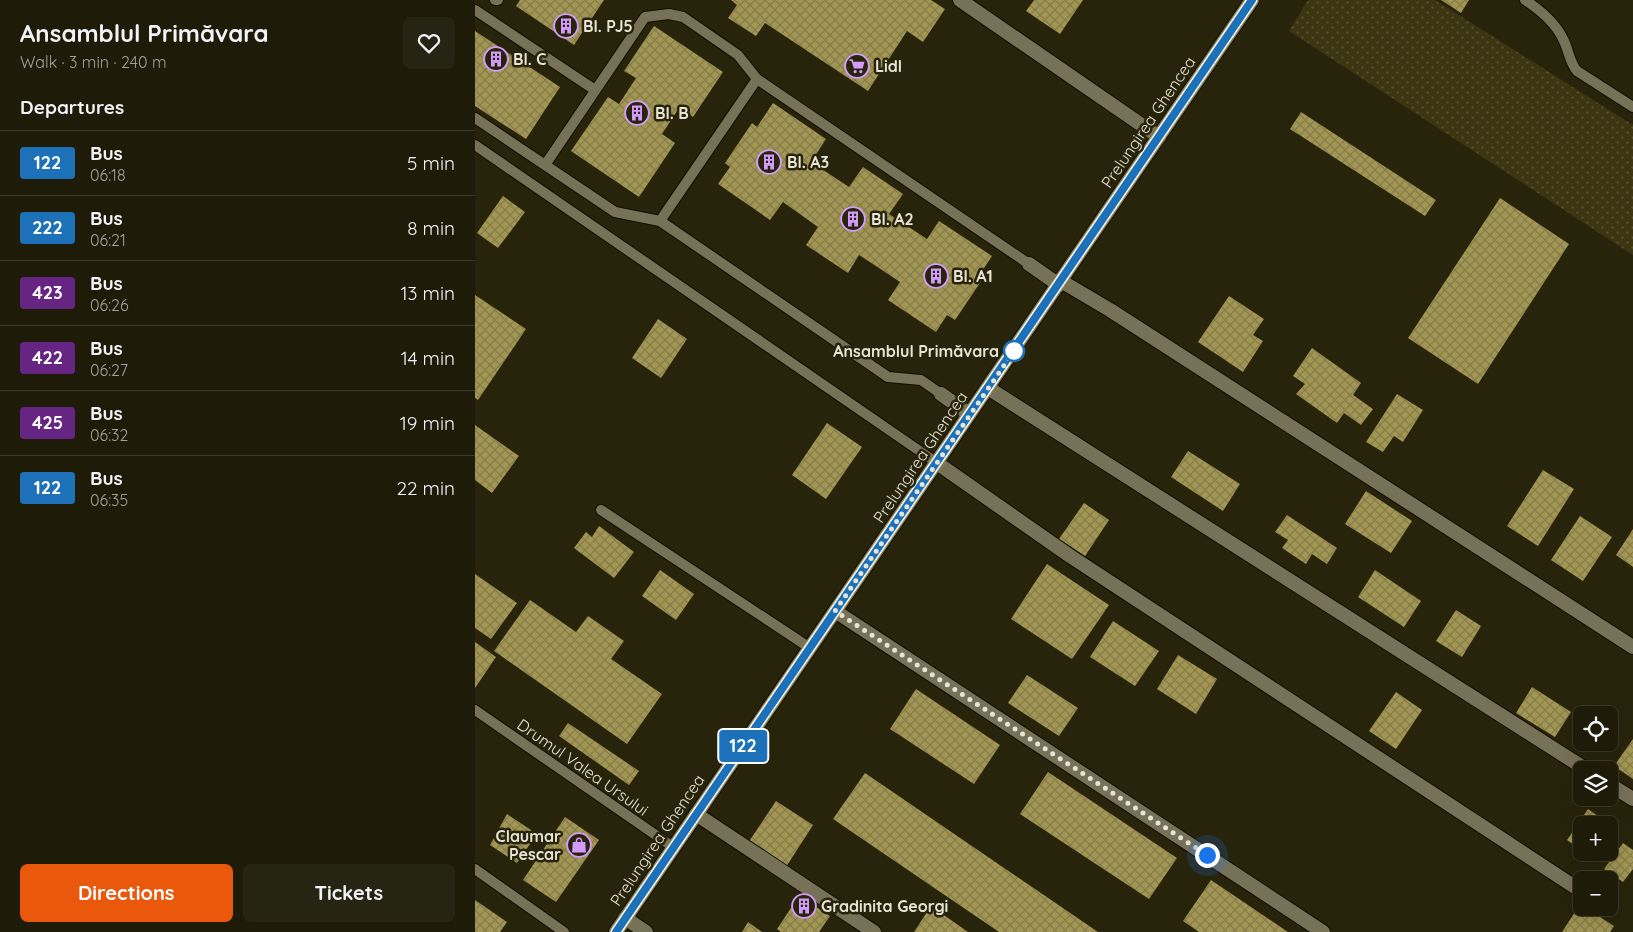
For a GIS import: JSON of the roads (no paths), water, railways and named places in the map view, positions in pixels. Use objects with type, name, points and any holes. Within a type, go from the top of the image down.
[{"type":"main road","name":"Prelungirea Ghencea","points":[[616,932],[1252,0]]},
{"type":"street","points":[[960,0],[1159,137]]},
{"type":"street","points":[[1029,264],[1118,316],[1633,647]]},
{"type":"street","points":[[988,388],[1573,761]]},
{"type":"street","points":[[941,394],[969,414]]},
{"type":"street","points":[[937,463],[1070,556],[1573,886]]},
{"type":"street","points":[[835,611],[1323,932]]},
{"type":"street","points":[[1618,790],[1633,799]]},
{"type":"street","points":[[696,814],[875,932]]},
{"type":"street","points":[[625,918],[646,932]]},
{"type":"lane","points":[[1525,0],[1550,18],[1563,38],[1571,64],[1577,71],[1633,107]]},
{"type":"lane","points":[[475,10],[595,90]]},
{"type":"lane","points":[[545,165],[645,17],[656,14],[683,17],[738,54],[757,79],[1029,264]]},
{"type":"lane","points":[[660,221],[757,79]]},
{"type":"lane","points":[[475,118],[615,212],[660,221],[888,377],[921,380],[941,394]]},
{"type":"lane","points":[[475,145],[937,463]]},
{"type":"lane","points":[[601,510],[810,648]]},
{"type":"lane","name":"Drumul Valea Ursului","points":[[475,710],[673,847]]},
{"type":"lane","points":[[475,869],[564,932]]},
{"type":"place","name":"Bl. PJ5","points":[[566,26]]},
{"type":"place","name":"Bl. C","points":[[496,59]]},
{"type":"place","name":"Lidl","points":[[857,66]]},
{"type":"place","name":"Bl. B","points":[[637,113]]},
{"type":"place","name":"Bl. A3","points":[[769,162]]},
{"type":"place","name":"Bl. A2","points":[[853,219]]},
{"type":"place","name":"Bl. A1","points":[[936,276]]},
{"type":"place","name":"Ansamblul Primăvara","points":[[1014,351]]},
{"type":"place","name":"Claumar Pescar","points":[[579,845]]},
{"type":"place","name":"Gradinita Georgi","points":[[804,906]]}]
